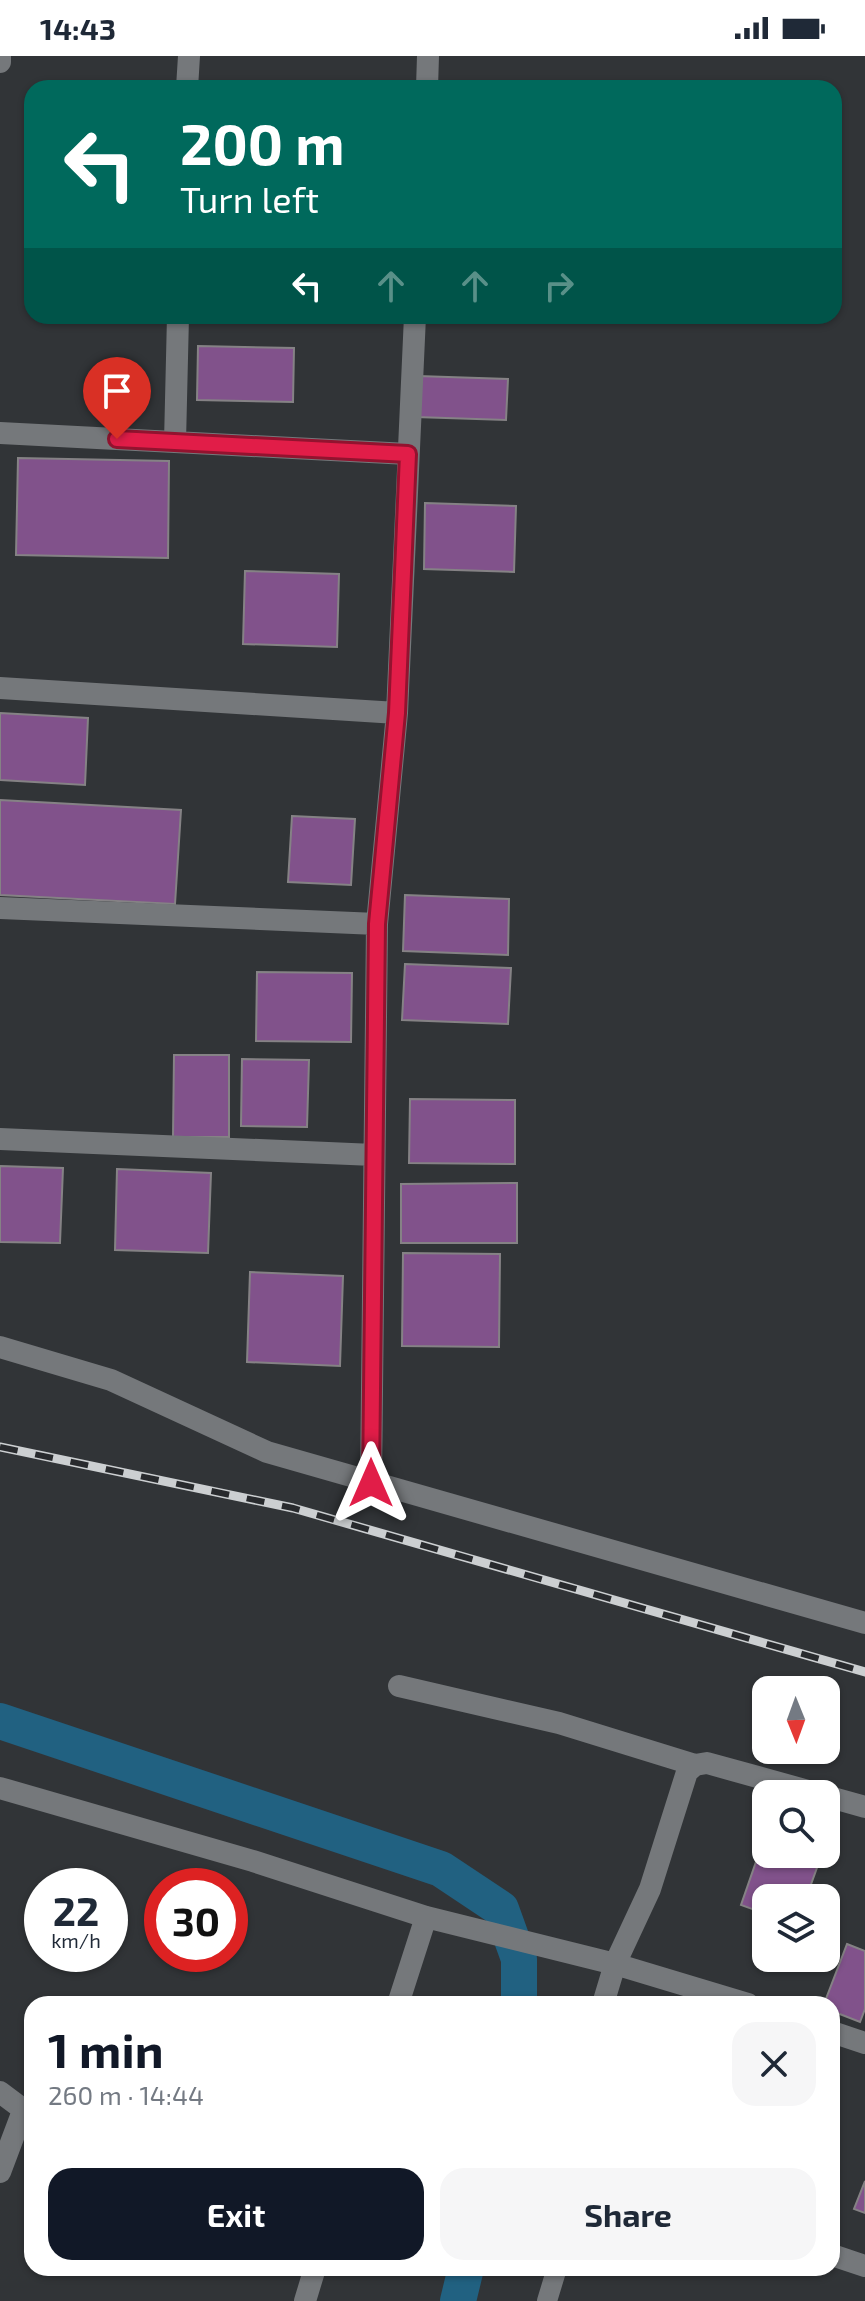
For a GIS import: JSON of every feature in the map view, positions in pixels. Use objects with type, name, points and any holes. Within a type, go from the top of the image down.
[{"type":"street","points":[[188,80],[189,56]]},
{"type":"street","points":[[427,80],[428,56]]},
{"type":"street","points":[[175,442],[178,324]]},
{"type":"street","points":[[371,1483],[377,924],[397,713],[415,324]]},
{"type":"street","points":[[0,433],[408,454]]},
{"type":"street","points":[[0,688],[397,713]]},
{"type":"street","points":[[0,908],[377,924]]},
{"type":"street","points":[[0,1139],[374,1155]]},
{"type":"street","points":[[0,1347],[111,1380],[267,1452],[865,1623]]},
{"type":"street","points":[[399,1686],[559,1723],[695,1765],[707,1763],[768,1780]]},
{"type":"street","points":[[605,1996],[615,1964],[650,1889],[687,1772],[695,1765]]},
{"type":"street","points":[[0,1788],[253,1861],[426,1917],[615,1964],[721,1996]]},
{"type":"street","points":[[840,1800],[865,1807]]},
{"type":"street","points":[[401,1996],[426,1917]]},
{"type":"street","points":[[840,2035],[865,2043]]},
{"type":"street","points":[[0,2092],[24,2111]]},
{"type":"street","points":[[0,2172],[24,2120]]},
{"type":"street","points":[[840,2258],[865,2266]]},
{"type":"street","points":[[305,2301],[313,2276]]},
{"type":"lane","points":[[547,2301],[555,2276]]},
{"type":"building","points":[[198,346],[294,348],[293,402],[197,400]]},
{"type":"building","points":[[418,376],[508,379],[506,420],[416,417]]},
{"type":"building","points":[[18,458],[169,461],[168,558],[16,555]]},
{"type":"building","points":[[425,503],[516,506],[514,572],[424,569]]},
{"type":"building","points":[[245,571],[339,574],[337,647],[243,644]]},
{"type":"building","points":[[0,713],[88,718],[85,785],[0,780]]},
{"type":"building","points":[[0,800],[181,810],[175,904],[0,895]]},
{"type":"building","points":[[292,816],[355,819],[351,885],[288,882]]},
{"type":"building","points":[[405,895],[509,899],[508,955],[403,951]]},
{"type":"building","points":[[405,964],[511,968],[508,1024],[402,1020]]},
{"type":"building","points":[[257,972],[352,973],[351,1042],[256,1041]]},
{"type":"building","points":[[174,1055],[229,1055],[229,1137],[173,1137]]},
{"type":"building","points":[[242,1059],[309,1060],[307,1127],[241,1126]]},
{"type":"building","points":[[410,1099],[515,1100],[515,1164],[409,1163]]},
{"type":"building","points":[[0,1166],[63,1168],[60,1243],[0,1242]]},
{"type":"building","points":[[117,1169],[211,1173],[208,1253],[115,1250]]},
{"type":"building","points":[[517,1183],[517,1243],[401,1243],[401,1184]]},
{"type":"building","points":[[403,1253],[500,1254],[499,1347],[402,1346]]},
{"type":"building","points":[[250,1272],[343,1276],[340,1366],[247,1362]]},
{"type":"building","points":[[754,1868],[817,1868],[811,1884],[752,1884],[752,1909],[741,1905]]},
{"type":"building","points":[[847,1944],[865,1951],[865,2009],[860,2022],[840,2014],[840,1996],[827,1996],[836,1972],[840,1972]]},
{"type":"building","points":[[865,2181],[865,2213],[854,2209]]},
{"type":"waterway","points":[[0,1721],[441,1869],[501,1909],[519,1959],[519,1996]]},
{"type":"waterway","points":[[458,2301],[464,2276]]},
{"type":"railway","points":[[0,1447],[293,1508],[865,1672]]},
{"type":"route","points":[[117,439],[408,454],[397,713],[377,924],[371,1483]]}]
